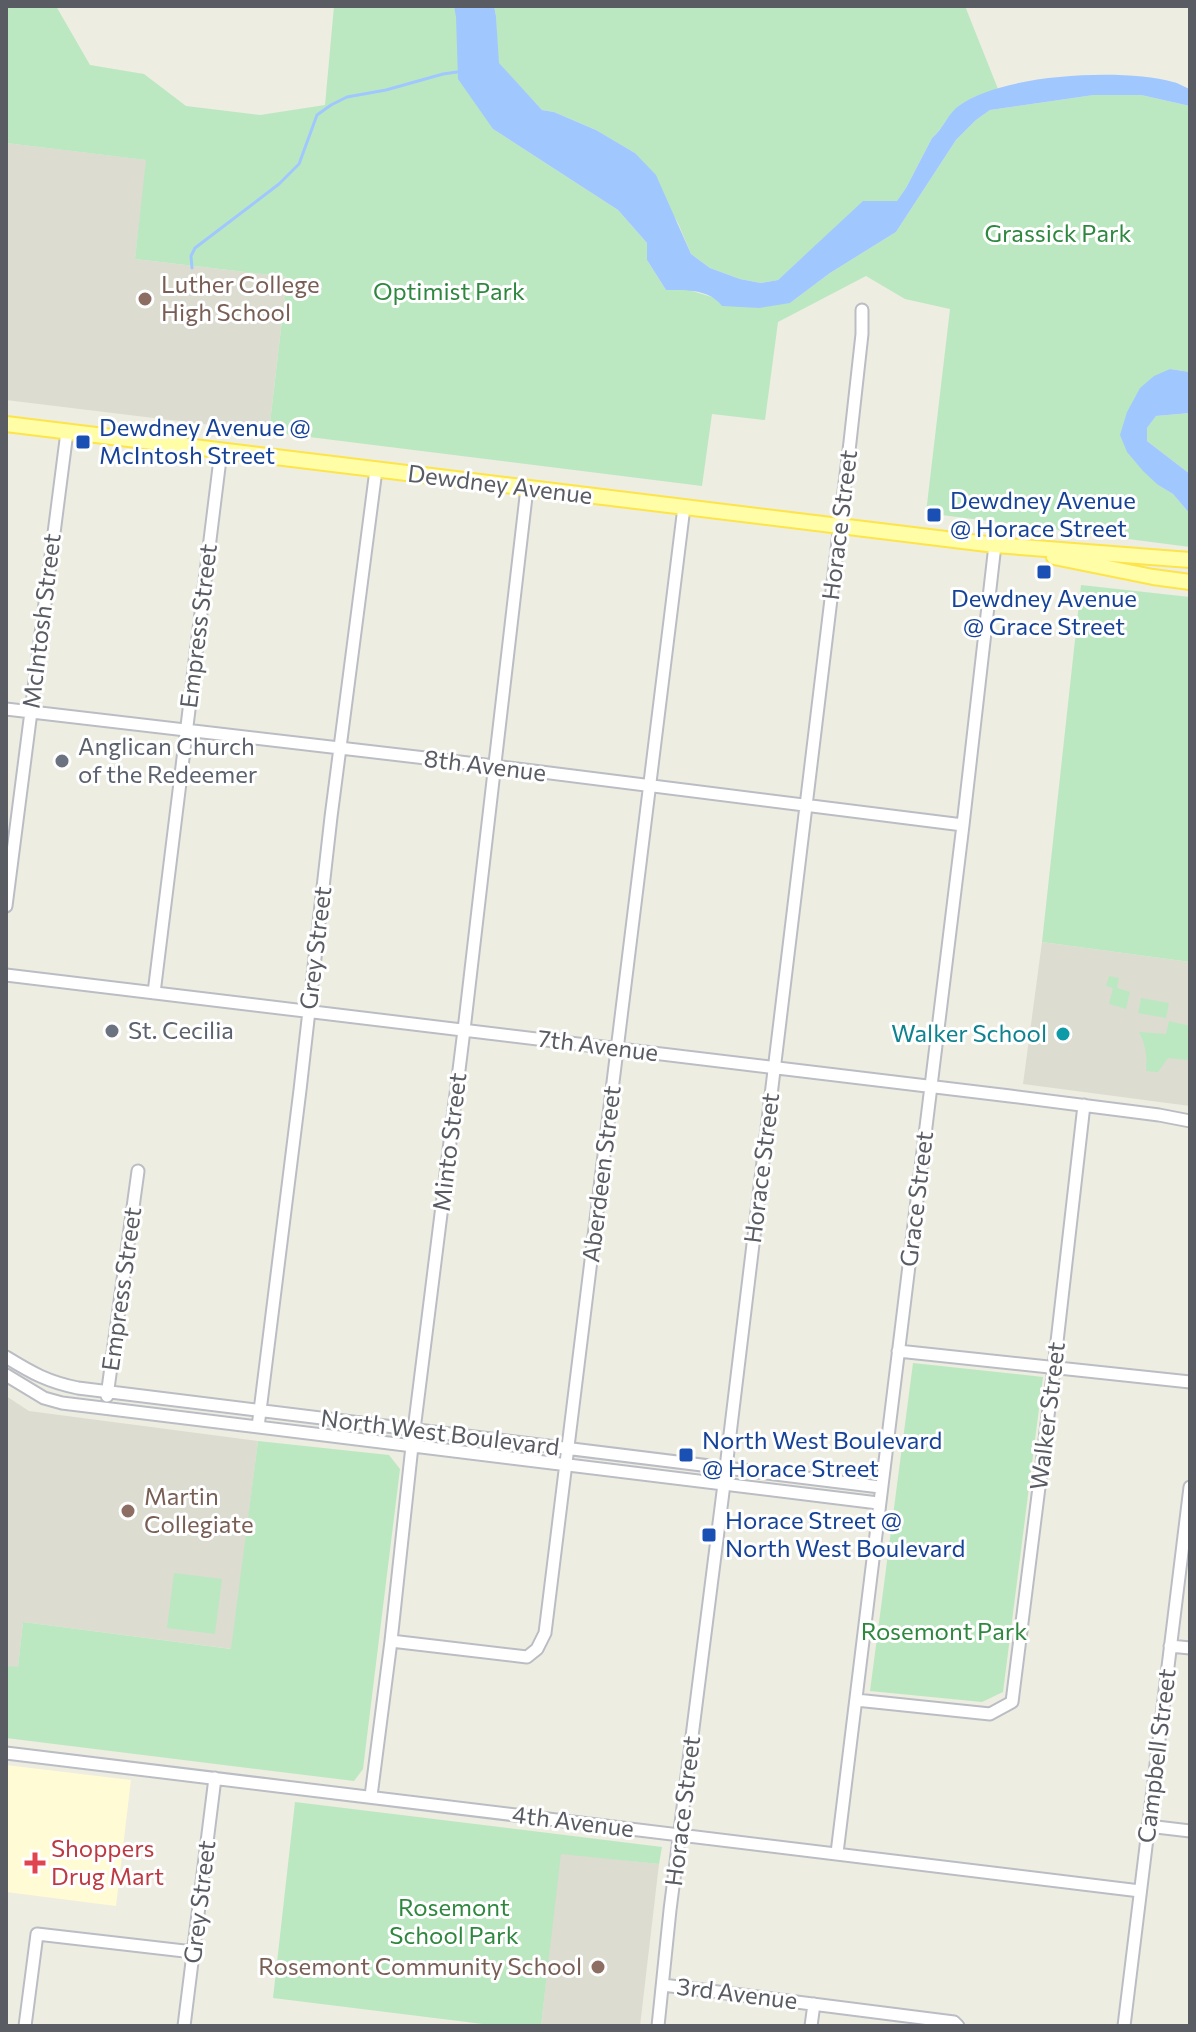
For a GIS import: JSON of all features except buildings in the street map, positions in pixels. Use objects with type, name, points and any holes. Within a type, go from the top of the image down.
[{"type":"main road","name":"Dewdney Avenue","points":[[6,424],[995,545],[1190,560]]},
{"type":"main road","name":"Dewdney Avenue","points":[[995,545],[1190,582]]},
{"type":"street","name":"Horace Street","points":[[658,2026],[840,526],[862,334],[862,310]]},
{"type":"street","name":"McIntosh Street","points":[[6,906],[67,432]]},
{"type":"street","name":"Empress Street","points":[[154,993],[221,451]]},
{"type":"street","name":"Grey Street","points":[[258,1427],[376,470]]},
{"type":"street","name":"Minto Street","points":[[371,1796],[527,488]]},
{"type":"street","name":"Aberdeen Street","points":[[391,1641],[527,1657],[537,1649],[545,1633],[684,507]]},
{"type":"street","name":"Grace Street","points":[[837,1853],[995,545]]},
{"type":"street","name":"8th Avenue","points":[[6,709],[963,825]]},
{"type":"street","name":"7th Avenue","points":[[6,975],[1084,1105],[1190,1121]]},
{"type":"street","name":"Walker Street","points":[[856,1700],[990,1714],[1012,1702],[1084,1105]]},
{"type":"street","name":"Empress Street","points":[[106,1408],[138,1171]]},
{"type":"street","points":[[898,1351],[1190,1382]]},
{"type":"street","name":"North West Boulevard","points":[[6,1357],[54,1383],[108,1392],[880,1487]]},
{"type":"street","name":"North West Boulevard","points":[[6,1375],[44,1398],[62,1403],[878,1503]]},
{"type":"street","name":"Campbell Street","points":[[1124,2026],[1190,1487]]},
{"type":"street","points":[[1170,1646],[1190,1648]]},
{"type":"street","name":"4th Avenue","points":[[6,1753],[1140,1891]]},
{"type":"street","name":"Grey Street","points":[[184,2026],[215,1778]]},
{"type":"street","points":[[1148,1826],[1190,1831]]},
{"type":"street","points":[[25,2026],[37,1934],[193,1952]]},
{"type":"street","name":"3rd Avenue","points":[[663,1985],[956,2024]]},
{"type":"street","points":[[811,2026],[814,2004]]},
{"type":"shaded area","name":"Luther College High School","points":[[6,143],[147,160],[135,259],[287,277],[269,432],[6,400]]},
{"type":"shaded area","points":[[1042,942],[1190,962],[1190,1106],[1023,1084]]},
{"type":"shaded area","name":"Martin Collegiate","points":[[6,1396],[29,1411],[258,1441],[232,1649],[23,1622],[18,1668],[6,1666]]},
{"type":"shaded area","points":[[6,1765],[131,1780],[116,1906],[6,1892]]},
{"type":"shaded area","name":"Rosemont Community School","points":[[560,1853],[659,1864],[640,2026],[541,2026]]},
{"type":"green space","name":"Optimist Park","points":[[6,6],[56,6],[90,65],[144,74],[186,106],[260,115],[325,105],[334,6],[454,6],[493,129],[618,210],[647,243],[647,260],[666,290],[689,290],[715,298],[790,303],[830,273],[896,232],[956,140],[990,110],[1094,95],[1141,95],[1190,106],[1190,372],[1170,369],[1127,412],[1158,485],[1173,494],[1190,514],[1190,547],[926,513],[950,309],[905,299],[866,276],[778,322],[765,420],[712,414],[702,486],[269,432],[287,277],[135,259],[146,160],[6,143]]},
{"type":"green space","points":[[494,6],[965,6],[998,89],[961,104],[953,112],[932,138],[897,202],[802,258],[778,280],[761,283],[710,268],[691,254],[678,223],[635,153],[594,129],[542,110],[498,63]]},
{"type":"green space","points":[[1190,413],[1190,474],[1147,441],[1147,428],[1156,416]]},
{"type":"green space","points":[[1081,585],[1190,597],[1190,962],[1042,942]]},
{"type":"green space","points":[[1109,976],[1119,978],[1117,988],[1130,992],[1126,1009],[1109,1004],[1113,988],[1106,986]]},
{"type":"green space","points":[[1141,998],[1169,1003],[1166,1018],[1138,1013]]},
{"type":"green space","points":[[1169,1021],[1190,1026],[1188,1060],[1168,1058],[1158,1072],[1146,1071],[1146,1051],[1139,1032],[1166,1034]]},
{"type":"green space","name":"Rosemont Park","points":[[913,1363],[1043,1377],[1003,1692],[982,1702],[870,1691]]},
{"type":"green space","points":[[258,1441],[389,1455],[400,1469],[363,1769],[354,1781],[6,1738],[6,1666],[18,1667],[23,1622],[231,1649]]},
{"type":"green space","points":[[174,1573],[222,1579],[215,1634],[167,1628]]},
{"type":"green space","name":"Rosemont School Park","points":[[295,1802],[662,1847],[659,1864],[561,1854],[541,2026],[499,2026],[273,1998]]},
{"type":"water","points":[[454,6],[494,6],[499,63],[542,110],[596,130],[635,153],[656,175],[691,254],[710,268],[761,283],[778,280],[863,201],[897,201],[932,138],[956,108],[979,95],[1033,80],[1124,75],[1173,82],[1190,89],[1190,106],[1141,95],[1094,95],[990,110],[956,140],[896,232],[830,273],[790,303],[759,308],[722,306],[704,293],[666,290],[647,260],[647,243],[618,210],[493,129],[458,79]]},
{"type":"water","points":[[1170,369],[1190,372],[1190,413],[1156,416],[1147,428],[1147,441],[1190,474],[1190,514],[1173,494],[1143,471],[1127,452],[1120,435],[1127,412],[1140,388],[1154,376]]},
{"type":"waterway","points":[[192,268],[191,256],[195,248],[279,184],[299,164],[317,115],[347,97],[457,72]]},
{"type":"place","name":"Luther College High School","points":[[145,299]]},
{"type":"place","name":"Dewdney Avenue @ McIntosh Street","points":[[83,442]]},
{"type":"place","name":"Dewdney Avenue @ Horace Street","points":[[934,515]]},
{"type":"place","name":"Dewdney Avenue @ Grace Street","points":[[1044,572]]},
{"type":"place","name":"Anglican Church of the Redeemer","points":[[62,761]]},
{"type":"place","name":"St. Cecilia","points":[[112,1031]]},
{"type":"place","name":"Walker School","points":[[1063,1034]]},
{"type":"place","name":"North West Boulevard @ Horace Street","points":[[686,1455]]},
{"type":"place","name":"Martin Collegiate","points":[[128,1511]]},
{"type":"place","name":"Horace Street @ North West Boulevard","points":[[709,1535]]},
{"type":"place","name":"Shoppers Drug Mart","points":[[35,1863]]},
{"type":"place","name":"Rosemont Community School","points":[[598,1967]]},
{"type":"park label","name":"Grassick Park","points":[[1058,234]]}]
